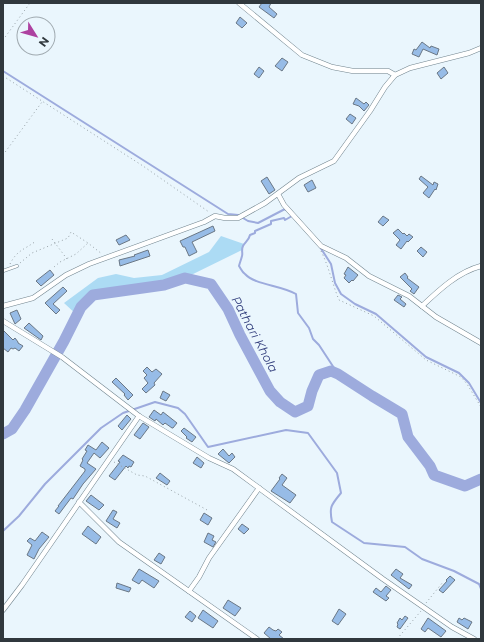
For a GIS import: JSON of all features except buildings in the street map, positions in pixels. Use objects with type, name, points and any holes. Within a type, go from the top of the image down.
[{"type":"street","points":[[239,3],[302,55],[332,67],[353,71],[388,71],[395,75]]},
{"type":"street","points":[[3,306],[33,298],[66,275],[105,257],[204,222],[215,216],[238,218],[265,203],[299,178],[334,161],[370,111],[385,87],[395,75],[410,68],[469,53],[481,48]]},
{"type":"street","points":[[278,194],[284,205],[292,212],[321,246],[346,258],[369,276],[409,296],[436,317],[481,343]]},
{"type":"street","points":[[422,306],[464,272],[481,266]]},
{"type":"street","points":[[3,321],[62,357],[139,416],[209,458],[233,469],[452,627],[474,639]]},
{"type":"street","points":[[3,610],[22,585],[139,416]]},
{"type":"street","points":[[189,591],[199,577],[209,558],[259,488]]},
{"type":"street","points":[[79,502],[119,542],[257,639]]},
{"type":"lane","points":[[3,271],[17,266]]},
{"type":"path","points":[[3,40],[30,3]]},
{"type":"path","points":[[3,76],[143,166],[215,216]]},
{"type":"path","points":[[3,155],[43,102]]},
{"type":"path","points":[[17,266],[32,253],[68,238],[71,232],[88,243],[105,257]]},
{"type":"path","points":[[52,239],[67,259]]},
{"type":"path","points":[[7,270],[15,255],[20,250],[36,242]]},
{"type":"path","points":[[54,266],[76,254],[88,243]]},
{"type":"path","points":[[321,252],[329,267],[332,284],[339,300],[374,316],[426,360],[461,377],[481,407]]},
{"type":"path","points":[[114,462],[136,475],[145,476],[209,511]]},
{"type":"shaded area","points":[[221,236],[244,244],[242,250],[185,278],[164,285],[93,295],[81,307],[77,315],[64,303],[98,278],[116,274],[134,278],[162,275],[209,252]]},
{"type":"waterway","points":[[3,71],[228,214],[238,215],[248,221],[258,223],[285,209],[286,210]]},
{"type":"waterway","points":[[292,216],[285,220],[284,218],[271,221],[271,224],[255,231],[255,233],[250,235],[242,247],[242,255],[239,266],[249,278],[296,294],[298,313],[309,328],[313,339],[319,345],[338,374]]},
{"type":"waterway","points":[[320,247],[331,264],[335,283],[341,294],[355,304],[376,314],[426,357],[459,373],[469,383],[481,403]]},
{"type":"waterway","name":"Pathari Khola","points":[[3,434],[12,429],[25,410],[64,341],[81,307],[93,295],[164,285],[185,278],[211,284],[228,309],[270,391],[280,402],[295,412],[308,406],[312,391],[319,375],[331,371],[402,414],[408,437],[430,466],[434,475],[465,486],[481,479]]},
{"type":"waterway","points":[[3,531],[19,516],[45,484],[101,428],[123,413],[155,402],[178,408],[185,414],[208,447],[286,430],[308,433],[337,473],[341,493],[335,500],[331,509],[332,522],[364,543],[405,547],[422,559],[454,571],[479,584],[481,589]]}]
